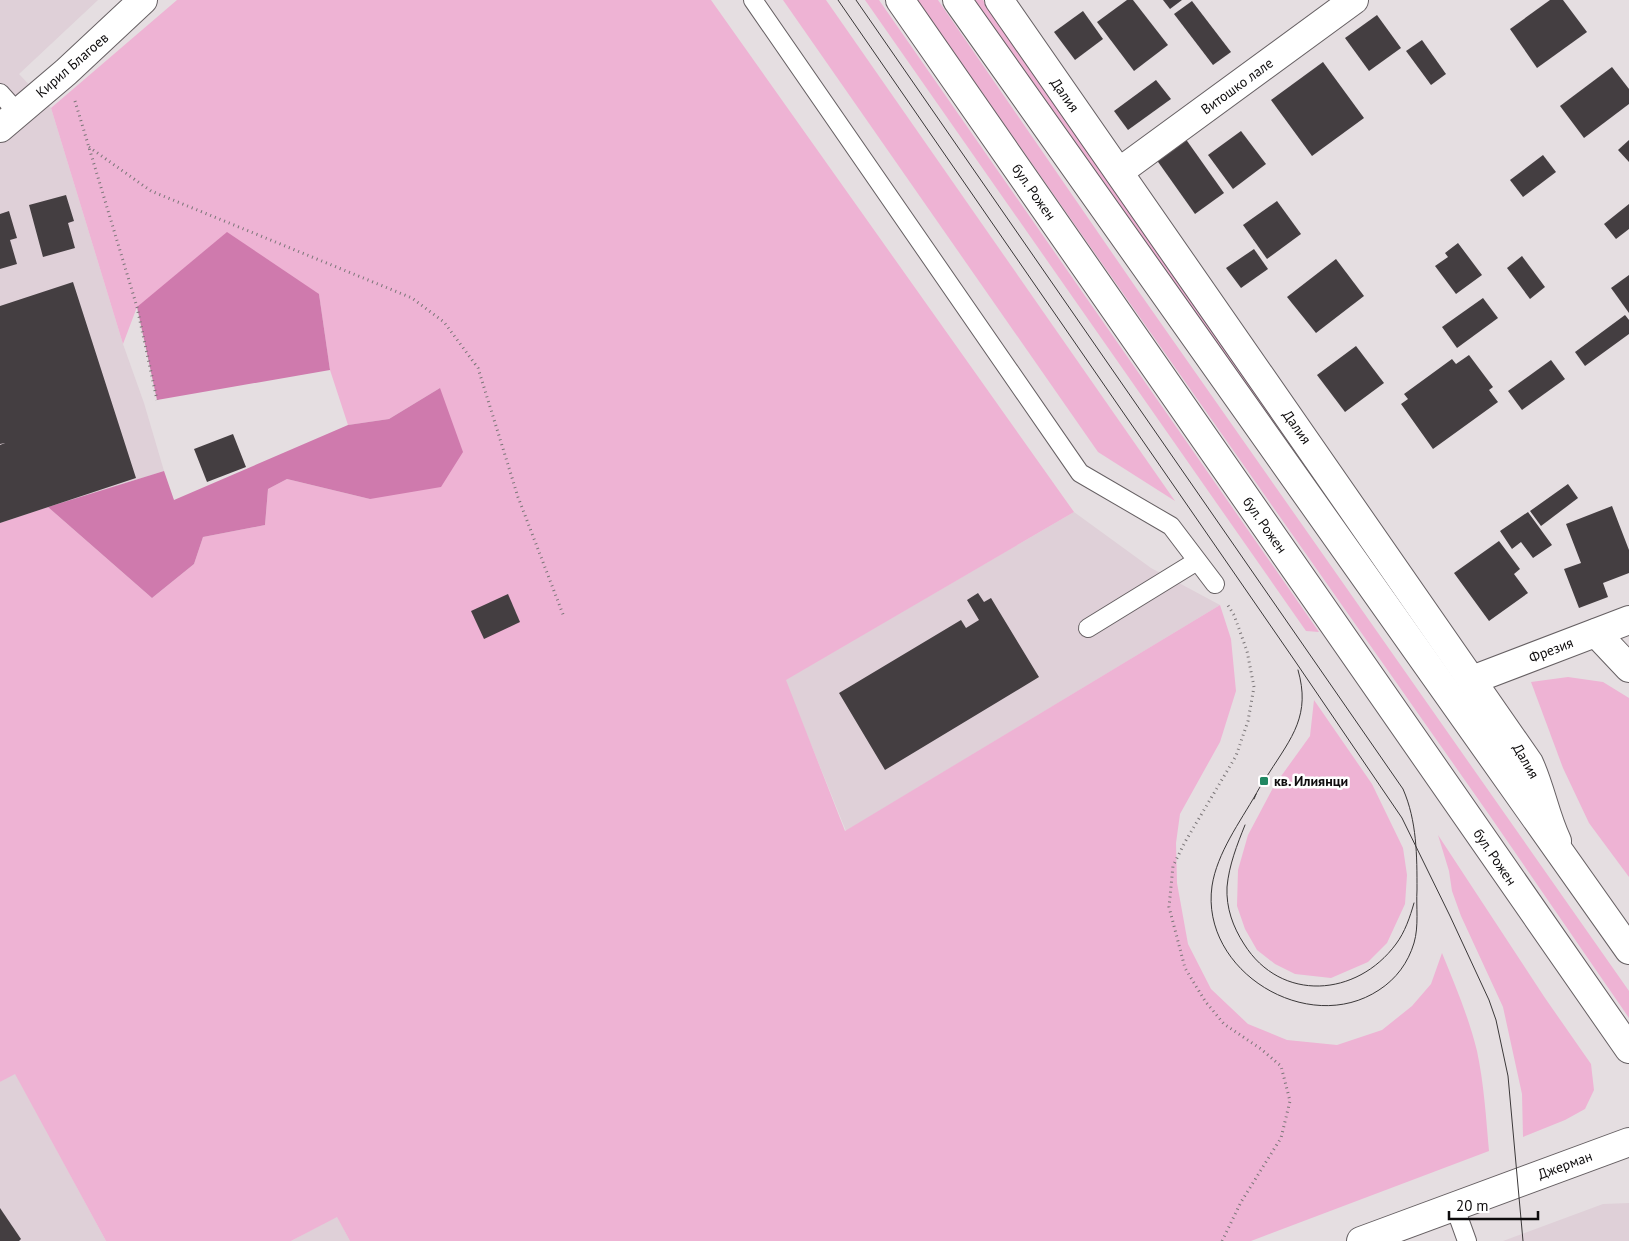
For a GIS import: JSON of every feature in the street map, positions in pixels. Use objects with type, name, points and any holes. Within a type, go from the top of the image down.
[{"type":"main road","name":"Кирил Благоев","points":[[6,111],[66,72],[143,0]]},
{"type":"main road","name":"бул. Рожен","points":[[900,0],[1629,1049]]},
{"type":"main road","points":[[957,0],[1569,868],[1629,950]]},
{"type":"main road","name":"Далия","points":[[999,0],[1529,763],[1538,783],[1553,832],[1569,868]]},
{"type":"main road","name":"Витошко лале","points":[[1120,172],[1354,0]]},
{"type":"main road","name":"Фрезия","points":[[1472,680],[1629,620]]},
{"type":"main road","points":[[1596,633],[1629,668]]},
{"type":"main road","name":"Джерман","points":[[1361,1241],[1454,1205],[1629,1142]]},
{"type":"lane","points":[[753,0],[1080,473],[1171,526],[1215,584]]},
{"type":"lane","points":[[1088,628],[1197,561]]},
{"type":"lane","points":[[1454,1205],[1467,1241]]},
{"type":"path","points":[[66,72],[136,307],[157,400]]},
{"type":"path","points":[[89,147],[151,191],[412,298],[444,322],[478,368],[518,497],[564,617]]},
{"type":"path","points":[[1215,584],[1234,615],[1247,651],[1254,687],[1248,722],[1236,756],[1185,842],[1173,866],[1169,907],[1184,968],[1205,1001],[1224,1024],[1261,1048],[1281,1066],[1290,1101],[1281,1138],[1241,1202],[1222,1241]]},
{"type":"shaded area","points":[[0,0],[98,0],[19,74],[51,108],[164,471],[0,523]]},
{"type":"shaded area","points":[[177,0],[711,0],[1074,512],[786,680],[845,831],[1220,605],[1231,639],[1236,691],[1220,742],[1180,814],[1176,843],[1177,883],[1188,944],[1211,989],[1248,1024],[1287,1040],[1337,1045],[1382,1030],[1412,1006],[1431,984],[1442,953],[1466,1014],[1477,1051],[1483,1088],[1489,1151],[1251,1241],[350,1241],[337,1217],[291,1241],[106,1241],[15,1074],[0,1082],[0,523],[48,507],[152,598],[194,564],[203,537],[265,525],[268,489],[287,479],[370,499],[440,388],[389,419],[348,425],[330,370],[319,294],[137,307],[123,344],[51,108]]},
{"type":"shaded area","points":[[783,0],[826,0],[1175,501],[1098,452]]},
{"type":"shaded area","points":[[865,0],[879,0],[1319,632],[1306,631]]},
{"type":"shaded area","points":[[917,0],[938,0],[1139,292],[1629,991],[1629,1018],[1490,816]]},
{"type":"shaded area","points":[[973,0],[983,0],[1518,765],[1513,769]]},
{"type":"shaded area","points":[[227,232],[319,294],[330,370],[157,400],[137,307]]},
{"type":"shaded area","points":[[440,388],[463,452],[441,487],[370,499],[287,479],[268,489],[265,525],[203,537],[194,564],[152,598],[48,507],[164,471],[174,500],[348,425],[389,419]]},
{"type":"shaded area","points":[[1074,512],[1151,568],[1220,605],[846,831],[785,680]]},
{"type":"shaded area","points":[[1568,677],[1603,682],[1629,698],[1629,877],[1589,823],[1563,768],[1531,682]]},
{"type":"shaded area","points":[[1314,700],[1372,784],[1403,848],[1407,875],[1405,904],[1387,943],[1368,962],[1331,978],[1295,974],[1275,964],[1257,950],[1245,929],[1237,906],[1238,870],[1248,835],[1274,786],[1310,736]]},
{"type":"shaded area","points":[[1438,835],[1545,998],[1591,1064],[1594,1090],[1585,1109],[1565,1120],[1523,1137],[1522,1094],[1503,1007],[1461,916],[1452,891],[1449,871]]},
{"type":"shaded area","points":[[15,1073],[106,1241],[0,1241],[0,1082]]},
{"type":"shaded area","points":[[1629,1203],[1629,1241],[1503,1241],[1603,1204]]},
{"type":"shaded area","points":[[337,1216],[350,1241],[291,1241]]},
{"type":"building","points":[[1127,0],[1133,0],[1168,45],[1134,71],[1097,22]]},
{"type":"building","points":[[1163,0],[1182,0],[1170,9]]},
{"type":"building","points":[[1550,0],[1563,0],[1587,32],[1537,68],[1510,29]]},
{"type":"building","points":[[1192,1],[1231,52],[1213,65],[1174,14]]},
{"type":"building","points":[[1083,11],[1103,39],[1075,60],[1054,32]]},
{"type":"building","points":[[1377,15],[1401,48],[1369,71],[1345,38]]},
{"type":"building","points":[[1422,40],[1446,74],[1431,85],[1406,51]]},
{"type":"building","points":[[1323,62],[1364,118],[1312,156],[1271,100]]},
{"type":"building","points":[[1612,67],[1629,89],[1629,104],[1584,138],[1560,106]]},
{"type":"building","points":[[1156,80],[1171,99],[1128,130],[1114,111]]},
{"type":"building","points":[[1241,131],[1266,164],[1233,189],[1208,155]]},
{"type":"building","points":[[1185,138],[1224,193],[1195,214],[1156,159]]},
{"type":"building","points":[[1629,140],[1629,162],[1618,150]]},
{"type":"building","points":[[1543,155],[1556,172],[1523,197],[1510,180]]},
{"type":"building","points":[[66,195],[74,221],[68,223],[75,248],[43,257],[29,205]]},
{"type":"building","points":[[1277,201],[1301,234],[1267,259],[1243,225]]},
{"type":"building","points":[[1629,204],[1629,229],[1616,239],[1604,224]]},
{"type":"building","points":[[9,211],[17,238],[10,240],[17,264],[0,269],[0,214]]},
{"type":"building","points":[[1458,243],[1482,275],[1456,294],[1435,266],[1448,257],[1445,253]]},
{"type":"building","points":[[1254,249],[1268,269],[1241,288],[1226,268]]},
{"type":"building","points":[[1522,256],[1545,287],[1530,299],[1507,268]]},
{"type":"building","points":[[1336,259],[1364,296],[1316,333],[1287,297]]},
{"type":"building","points":[[1629,275],[1629,313],[1611,288]]},
{"type":"building","points":[[73,282],[136,478],[0,523],[0,445],[5,443],[0,444],[0,306]]},
{"type":"building","points":[[1483,298],[1498,318],[1457,348],[1442,327]]},
{"type":"building","points":[[1625,315],[1629,320],[1629,334],[1585,366],[1575,352]]},
{"type":"building","points":[[1356,346],[1384,383],[1345,412],[1317,375]]},
{"type":"building","points":[[1469,355],[1493,387],[1489,390],[1498,402],[1433,449],[1401,404],[1408,399],[1404,394],[1452,359],[1456,364]]},
{"type":"building","points":[[1551,360],[1565,379],[1522,410],[1508,391]]},
{"type":"building","points":[[233,434],[246,467],[207,482],[194,449]]},
{"type":"building","points":[[1568,484],[1578,498],[1541,526],[1530,511]]},
{"type":"building","points":[[1612,506],[1629,550],[1629,573],[1603,583],[1608,597],[1579,608],[1564,569],[1581,563],[1566,524]]},
{"type":"building","points":[[1528,512],[1552,545],[1533,558],[1521,542],[1512,549],[1500,531]]},
{"type":"building","points":[[1499,541],[1520,569],[1514,574],[1528,593],[1489,621],[1454,573]]},
{"type":"building","points":[[978,593],[984,602],[991,598],[1039,677],[885,770],[839,693],[961,620],[966,628],[979,620],[967,600]]},
{"type":"building","points":[[508,594],[520,622],[484,639],[471,611]]},
{"type":"building","points":[[0,1208],[21,1239],[19,1241],[0,1241]]},
{"type":"tram line","points":[[838,0],[1402,818],[1450,916],[1489,1000],[1496,1020],[1508,1076],[1523,1241]]},
{"type":"tram line","points":[[856,0],[1403,789],[1414,826],[1417,877],[1416,930],[1414,943],[1405,964],[1396,976],[1379,990],[1351,1003],[1321,1006],[1292,1000],[1264,988],[1241,969],[1223,945],[1213,917],[1212,886],[1224,850],[1256,794]]},
{"type":"tram line","points":[[1254,799],[1297,725],[1301,713],[1302,700],[1298,670]]},
{"type":"tram line","points":[[1245,825],[1228,879],[1227,895],[1229,910],[1244,944],[1260,963],[1278,976],[1298,984],[1319,986],[1341,983],[1361,975],[1380,962],[1396,944],[1405,929],[1414,903]]},
{"type":"place","name":"кв. Илиянци","points":[[1264,781]]}]
